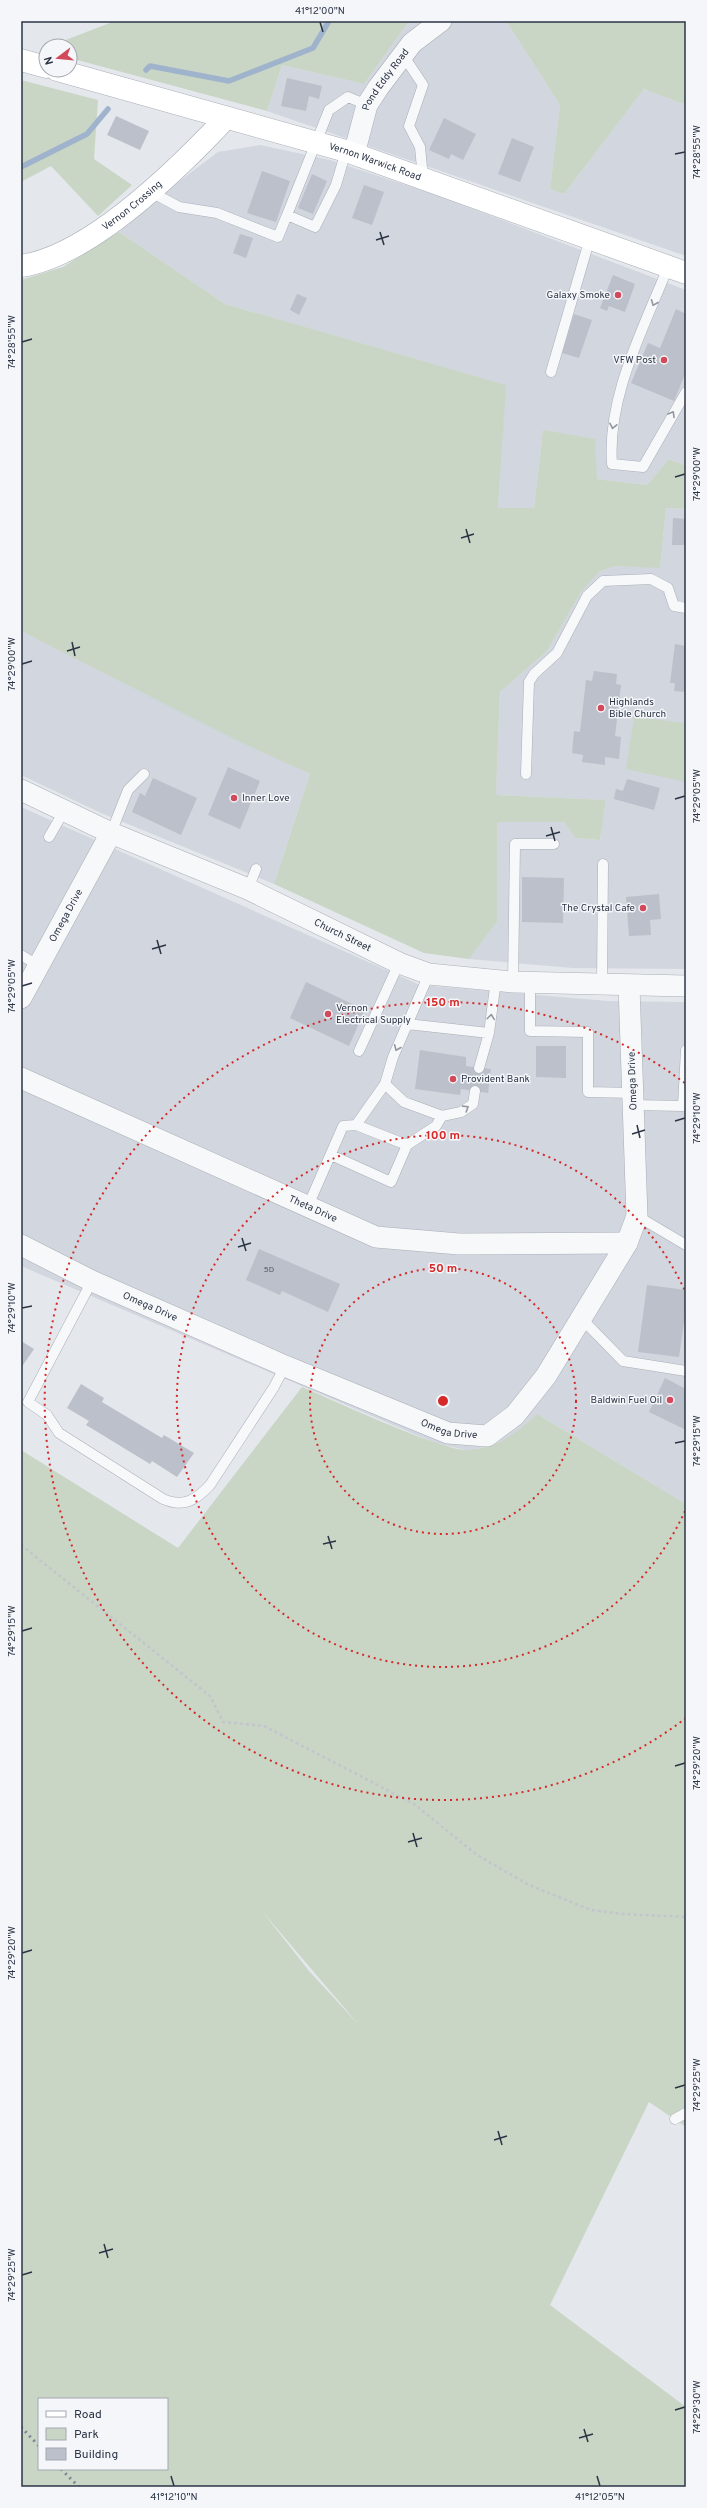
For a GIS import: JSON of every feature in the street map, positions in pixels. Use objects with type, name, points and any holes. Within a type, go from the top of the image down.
[{"type":"main road","points":[[21,60],[38,65]]},
{"type":"main road","name":"Vernon Warwick Road","points":[[78,76],[317,142],[423,178],[677,270]]},
{"type":"main road","name":"Vernon Crossing","points":[[21,266],[32,265],[71,250],[112,222],[149,191],[226,118]]},
{"type":"street","name":"Pond Eddy Road","points":[[350,153],[368,105],[412,43],[441,21]]},
{"type":"street","name":"Church Street","points":[[21,790],[111,833],[248,889],[399,963],[429,974],[513,982],[629,986],[686,986]]},
{"type":"street","name":"Omega Drive","points":[[21,998],[111,833]]},
{"type":"street","name":"Omega Drive","points":[[21,1245],[92,1281],[285,1366],[448,1434],[487,1436],[515,1415],[546,1376],[628,1243],[637,1216],[629,986]]},
{"type":"street","name":"Theta Drive","points":[[21,1078],[376,1236],[416,1242],[459,1244],[628,1243]]},
{"type":"lane","points":[[403,55],[422,85],[409,126],[420,147],[423,178]]},
{"type":"lane","points":[[149,191],[179,207],[217,213],[278,237],[330,110],[348,97],[368,105]]},
{"type":"lane","points":[[287,215],[315,227],[350,153]]},
{"type":"lane","points":[[551,372],[590,238]]},
{"type":"lane","points":[[677,270],[622,382],[610,440],[612,464],[643,467],[686,392]]},
{"type":"lane","points":[[526,774],[530,682],[534,674],[557,653],[587,596],[603,580],[651,579],[668,588],[674,606],[686,608]]},
{"type":"lane","points":[[111,833],[128,790],[144,774]]},
{"type":"lane","points":[[49,837],[64,811]]},
{"type":"lane","points":[[554,844],[515,844],[513,982],[530,1031],[588,1032],[588,1092],[683,1106],[686,1050]]},
{"type":"lane","points":[[602,985],[603,864]]},
{"type":"lane","points":[[248,889],[256,869]]},
{"type":"lane","points":[[21,955],[39,966]]},
{"type":"lane","points":[[359,1051],[399,963]]},
{"type":"lane","points":[[356,1125],[386,1084],[393,1057],[429,974]]},
{"type":"lane","points":[[479,1068],[489,1033],[513,982]]},
{"type":"lane","points":[[407,1024],[489,1033]]},
{"type":"lane","points":[[386,1084],[404,1102],[442,1116],[461,1112],[474,1104],[475,1091]]},
{"type":"lane","points":[[331,1155],[390,1182],[407,1145],[436,1126],[442,1116]]},
{"type":"lane","points":[[308,1206],[343,1126],[356,1125],[407,1145]]},
{"type":"lane","points":[[637,1216],[686,1245]]},
{"type":"lane","points":[[92,1281],[24,1402],[47,1415],[59,1433],[163,1499],[176,1504],[198,1498],[210,1485],[274,1387],[285,1366]]},
{"type":"lane","points":[[582,1318],[623,1360],[686,1371]]},
{"type":"lane","points":[[675,2119],[686,2113]]},
{"type":"path","points":[[21,1545],[210,1696],[223,1722],[264,1726],[414,1804],[477,1855],[529,1885],[591,1910],[623,1914],[686,1917]]},
{"type":"shaded area","points":[[409,21],[506,21],[560,105],[550,189],[564,194],[644,89],[686,105],[686,256],[267,111],[282,65],[364,84]]},
{"type":"shaded area","points":[[260,145],[330,160],[436,195],[686,290],[686,466],[669,459],[647,485],[597,479],[543,430],[534,508],[498,508],[505,385],[225,304],[119,232],[181,180],[218,152]]},
{"type":"shaded area","points":[[666,508],[686,509],[686,969],[573,968],[469,959],[497,922],[497,822],[564,822],[575,838],[600,840],[606,800],[496,795],[500,692],[547,651],[581,592],[599,572],[615,566],[660,567]]},
{"type":"shaded area","points":[[21,631],[310,774],[274,884],[101,813],[21,775]]},
{"type":"shaded area","points":[[21,807],[420,985],[608,1001],[686,1002],[686,1504],[537,1414],[510,1438],[470,1451],[435,1443],[21,1266]]},
{"type":"green space","points":[[115,21],[409,21],[364,84],[282,65],[267,111],[78,60],[78,38],[71,38]]},
{"type":"green space","points":[[506,21],[686,21],[686,105],[644,89],[564,194],[550,189],[560,105]]},
{"type":"green space","points":[[21,80],[98,100],[94,159],[132,185],[98,216],[51,166],[21,182]]},
{"type":"green space","points":[[119,232],[225,304],[506,385],[498,508],[534,508],[543,430],[595,439],[597,479],[647,485],[669,459],[686,466],[686,509],[666,508],[660,568],[615,566],[599,572],[581,592],[547,651],[500,692],[496,795],[606,800],[600,840],[575,838],[564,822],[497,822],[497,922],[469,959],[424,953],[274,884],[310,774],[234,739],[21,631],[21,280],[63,267]]},
{"type":"green space","points":[[634,717],[686,723],[686,782],[626,769]]},
{"type":"green space","points":[[302,1387],[415,1435],[458,1449],[471,1450],[500,1442],[515,1433],[537,1414],[686,1504],[686,2127],[649,2102],[550,2305],[686,2407],[686,2487],[21,2487],[21,1450],[178,1548]],"holes":[[[262,1911],[359,2025],[309,1971]]]},
{"type":"building","points":[[287,78],[322,86],[319,99],[309,96],[306,111],[281,106]]},
{"type":"building","points":[[116,116],[149,131],[140,150],[107,135]]},
{"type":"building","points":[[444,118],[476,134],[463,160],[451,154],[449,159],[429,150]]},
{"type":"building","points":[[512,138],[534,147],[520,182],[498,174]]},
{"type":"building","points":[[262,171],[290,181],[276,222],[247,213]]},
{"type":"building","points":[[312,174],[327,181],[313,214],[298,208]]},
{"type":"building","points":[[364,185],[384,192],[372,225],[352,218]]},
{"type":"building","points":[[240,234],[253,238],[246,258],[233,253]]},
{"type":"building","name":"Galaxy Smoke","points":[[613,275],[635,284],[625,312],[609,306],[607,311],[600,308]]},
{"type":"building","points":[[297,294],[307,298],[299,315],[290,310]]},
{"type":"building","name":"VFW Post","points":[[676,309],[686,314],[686,372],[674,401],[631,383],[648,343],[660,348]]},
{"type":"building","points":[[574,314],[592,320],[579,358],[562,353]]},
{"type":"building","points":[[673,518],[686,519],[686,545],[672,545]]},
{"type":"building","points":[[675,644],[686,646],[686,692],[674,691],[675,683],[670,683]]},
{"type":"building","name":"Highlands Bible Church","points":[[594,671],[617,674],[616,684],[621,685],[615,736],[621,737],[619,759],[605,757],[605,765],[582,762],[583,755],[572,753],[574,731],[580,732],[586,680],[592,681]]},
{"type":"building","name":"Inner Love","points":[[228,767],[260,781],[240,829],[208,815]]},
{"type":"building","points":[[153,778],[197,798],[181,835],[132,812],[140,793],[145,796]]},
{"type":"building","points":[[627,779],[660,788],[654,810],[614,799],[616,789],[623,791]]},
{"type":"building","points":[[522,877],[564,878],[563,923],[522,922]]},
{"type":"building","name":"The Crystal Cafe","points":[[659,894],[661,919],[650,920],[651,935],[629,936],[626,897]]},
{"type":"building","name":"Vernon Electrical Supply","points":[[306,982],[365,1010],[349,1046],[290,1018]]},
{"type":"building","points":[[536,1046],[566,1046],[566,1078],[536,1077]]},
{"type":"building","name":"Provident Bank","points":[[420,1050],[466,1057],[466,1066],[491,1069],[488,1093],[461,1089],[460,1095],[415,1089]]},
{"type":"building","points":[[259,1249],[340,1284],[328,1312],[282,1291],[280,1295],[246,1280]]},
{"type":"building","points":[[647,1285],[686,1290],[686,1308],[679,1357],[638,1352]]},
{"type":"building","points":[[21,1341],[34,1349],[21,1368]]},
{"type":"building","name":"Baldwin Fuel Oil","points":[[665,1378],[686,1389],[686,1430],[649,1412]]},
{"type":"building","points":[[81,1384],[104,1398],[102,1402],[162,1438],[164,1435],[194,1453],[177,1477],[152,1461],[150,1464],[86,1425],[89,1421],[67,1408]]},
{"type":"waterway","points":[[146,70],[150,66],[229,81],[313,48],[329,21]]},
{"type":"waterway","points":[[21,167],[87,134],[108,109]]},
{"type":"railway","points":[[21,2427],[38,2445]]},
{"type":"railway","points":[[62,2470],[79,2487]]},
{"type":"place","name":"Galaxy Smoke","points":[[618,295]]},
{"type":"place","name":"VFW Post","points":[[664,360]]},
{"type":"place","name":"Highlands Bible Church","points":[[601,708]]},
{"type":"place","name":"Inner Love","points":[[234,798]]},
{"type":"place","name":"The Crystal Cafe","points":[[643,908]]},
{"type":"place","name":"Vernon Electrical Supply","points":[[328,1014]]},
{"type":"place","name":"Provident Bank","points":[[453,1079]]},
{"type":"place","name":"Baldwin Fuel Oil","points":[[670,1400]]}]
